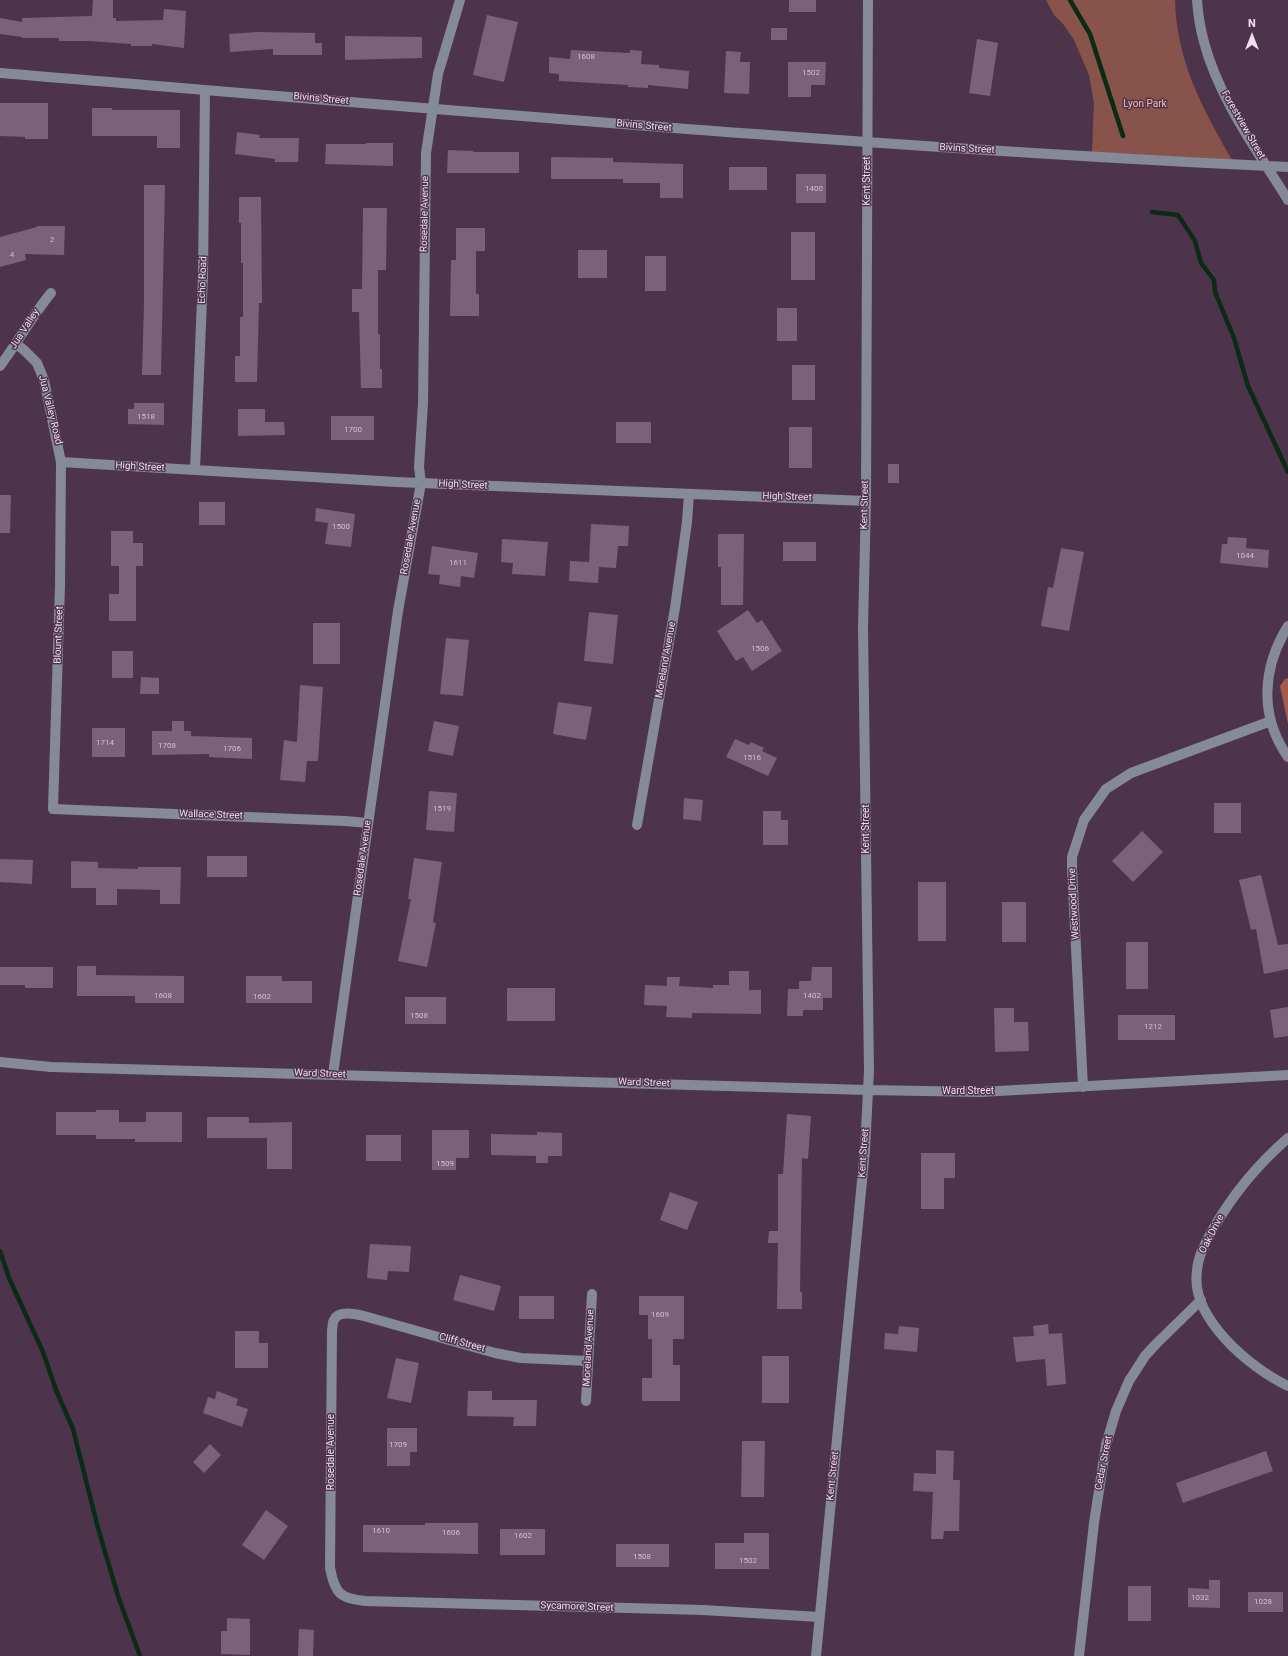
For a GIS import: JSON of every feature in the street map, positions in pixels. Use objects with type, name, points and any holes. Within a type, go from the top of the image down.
[{"type":"street","name":"Rosedale Avenue","points":[[333,1074],[398,611],[421,483],[419,467],[423,403],[426,154],[438,74],[460,0]]},
{"type":"street","name":"Kent Street","points":[[816,1656],[865,1150],[868,1090],[866,781],[863,627],[866,500],[868,0]]},
{"type":"street","name":"Forestview Street","points":[[1197,0],[1199,23],[1212,67],[1237,118],[1288,200]]},
{"type":"street","name":"Bivins Street","points":[[0,73],[867,143],[1288,167]]},
{"type":"street","name":"Echo Road","points":[[195,470],[203,275],[205,90]]},
{"type":"street","name":"Jua Valley","points":[[0,366],[16,344],[29,322],[51,293]]},
{"type":"street","name":"Jua Valley Road","points":[[16,344],[36,363],[44,380],[62,462]]},
{"type":"street","name":"High Street","points":[[62,462],[421,483],[866,500]]},
{"type":"street","name":"Blount Street","points":[[53,809],[60,586],[62,462]]},
{"type":"street","name":"Moreland Avenue","points":[[637,825],[675,608],[687,522],[689,494]]},
{"type":"street","points":[[1288,626],[1274,653],[1270,671],[1267,706],[1275,734],[1288,757]]},
{"type":"street","name":"Westwood Drive","points":[[1083,1087],[1072,857],[1084,820],[1106,789],[1131,773],[1271,721]]},
{"type":"street","name":"Wallace Street","points":[[53,809],[345,821],[368,824]]},
{"type":"street","name":"Ward Street","points":[[0,1062],[51,1067],[980,1092],[1288,1075]]},
{"type":"street","name":"Oak Drive","points":[[1288,1138],[1252,1173],[1224,1209],[1203,1247],[1196,1272],[1197,1286],[1201,1300],[1215,1326],[1251,1364],[1270,1377],[1288,1386]]},
{"type":"street","name":"Moreland Avenue","points":[[586,1401],[592,1294]]},
{"type":"street","name":"Cedar Street","points":[[1079,1656],[1095,1515],[1106,1444],[1116,1411],[1129,1381],[1145,1356],[1201,1300]]},
{"type":"street","name":"Cliff Street","points":[[338,1315],[351,1313],[364,1316],[470,1346],[521,1358],[588,1361]]},
{"type":"street","name":"Rosedale Avenue","points":[[337,1590],[330,1568],[332,1330],[333,1320],[338,1315]]},
{"type":"street","name":"Sycamore Street","points":[[337,1590],[343,1597],[366,1601],[695,1610],[819,1617]]},
{"type":"green space","name":"Lyon Park","points":[[1046,0],[1175,0],[1181,44],[1193,84],[1201,103],[1232,160],[1092,152],[1094,103],[1089,75],[1074,40],[1063,24],[1054,15]]},
{"type":"shaded area","points":[[1288,678],[1288,724],[1280,686],[1285,679]]},
{"type":"building","points":[[93,0],[113,0],[113,18],[116,18],[116,21],[163,20],[164,9],[186,11],[184,48],[152,44],[152,46],[131,46],[131,44],[89,41],[59,41],[59,38],[22,38],[0,34],[0,18],[22,22],[22,18],[92,16]]},
{"type":"building","points":[[789,0],[816,0],[816,12],[789,12]]},
{"type":"building","points":[[487,15],[518,22],[504,82],[473,75]]},
{"type":"building","points":[[771,28],[787,28],[787,40],[771,40]]},
{"type":"building","points":[[257,32],[315,33],[315,43],[322,43],[322,55],[273,55],[273,49],[230,52],[229,34]]},
{"type":"building","points":[[345,36],[422,37],[422,58],[345,60]]},
{"type":"building","points":[[977,39],[998,43],[990,96],[969,93]]},
{"type":"building","points":[[571,50],[630,53],[630,50],[642,51],[641,64],[659,65],[659,68],[689,71],[688,89],[648,85],[648,88],[628,87],[628,85],[559,81],[559,74],[549,73],[549,57],[570,59]]},
{"type":"building","points":[[726,51],[741,52],[740,62],[750,62],[749,94],[724,93]]},
{"type":"building","points":[[788,62],[826,62],[825,85],[811,85],[811,97],[788,97]]},
{"type":"building","points":[[0,103],[48,103],[48,139],[25,139],[25,137],[0,136]]},
{"type":"building","points":[[92,108],[112,108],[112,110],[180,110],[180,148],[157,148],[157,136],[92,136]]},
{"type":"building","points":[[237,132],[260,135],[259,138],[299,138],[298,162],[275,162],[275,159],[235,154]]},
{"type":"building","points":[[393,143],[393,166],[325,164],[326,144]]},
{"type":"building","points":[[448,150],[473,152],[519,152],[519,173],[447,173]]},
{"type":"building","points":[[551,157],[613,158],[613,162],[683,164],[683,198],[660,198],[660,183],[623,183],[623,179],[551,179]]},
{"type":"building","points":[[729,167],[767,167],[767,190],[729,190]]},
{"type":"building","points":[[796,174],[826,174],[826,203],[796,203]]},
{"type":"building","points":[[144,185],[165,185],[161,375],[142,375],[144,304]]},
{"type":"building","points":[[239,197],[261,197],[262,303],[259,303],[257,382],[235,382],[235,356],[240,356],[240,317],[243,317],[243,263],[241,263],[241,223],[239,223]]},
{"type":"building","points":[[363,208],[387,208],[386,270],[378,270],[378,334],[380,334],[380,369],[382,369],[382,388],[361,388],[359,312],[352,312],[352,289],[362,289]]},
{"type":"building","points":[[37,226],[65,226],[64,255],[25,254],[26,260],[0,267],[0,237]]},
{"type":"building","points":[[456,228],[485,228],[485,251],[476,251],[476,294],[479,294],[479,316],[450,316],[451,260],[456,260]]},
{"type":"building","points":[[791,232],[815,232],[815,280],[791,280]]},
{"type":"building","points":[[578,250],[607,250],[607,278],[578,278]]},
{"type":"building","points":[[645,256],[666,256],[666,291],[645,291]]},
{"type":"building","points":[[777,308],[797,308],[797,341],[777,341]]},
{"type":"building","points":[[792,365],[815,365],[815,400],[792,400]]},
{"type":"building","points":[[134,403],[164,403],[164,425],[128,424],[128,409],[134,409]]},
{"type":"building","points":[[238,409],[265,409],[265,422],[284,422],[285,435],[238,436]]},
{"type":"building","points":[[331,416],[374,416],[374,440],[331,440]]},
{"type":"building","points":[[616,422],[651,422],[651,443],[616,443]]},
{"type":"building","points":[[789,427],[812,427],[812,468],[789,468]]},
{"type":"building","points":[[888,464],[899,464],[899,483],[888,483]]},
{"type":"building","points":[[0,495],[11,495],[10,533],[0,533]]},
{"type":"building","points":[[199,502],[225,502],[225,525],[199,525]]},
{"type":"building","points":[[316,508],[355,514],[351,547],[325,544],[328,523],[315,521]]},
{"type":"building","points":[[591,524],[629,526],[628,546],[618,546],[616,568],[599,567],[598,583],[569,581],[570,561],[589,562]]},
{"type":"building","points":[[111,531],[133,531],[133,543],[143,543],[143,566],[136,566],[136,621],[109,621],[109,594],[119,594],[119,566],[111,566]]},
{"type":"building","points":[[718,534],[744,534],[743,605],[721,605],[721,567],[718,567]]},
{"type":"building","points":[[1228,537],[1247,538],[1246,548],[1269,550],[1268,568],[1220,563],[1222,544],[1227,544]]},
{"type":"building","points":[[502,539],[548,542],[545,576],[512,574],[513,563],[501,562]]},
{"type":"building","points":[[783,542],[816,542],[816,561],[783,561]]},
{"type":"building","points":[[432,546],[478,553],[474,578],[461,576],[460,587],[439,584],[440,575],[428,574]]},
{"type":"building","points":[[1061,548],[1084,552],[1069,631],[1041,626],[1048,587],[1053,588]]},
{"type":"building","points":[[748,610],[757,623],[762,620],[782,651],[752,671],[743,657],[736,661],[717,631]]},
{"type":"building","points":[[589,612],[618,615],[613,664],[584,661]]},
{"type":"building","points":[[313,623],[340,623],[340,664],[313,664]]},
{"type":"building","points":[[446,638],[469,640],[463,696],[440,694]]},
{"type":"building","points":[[112,651],[133,651],[133,678],[112,678]]},
{"type":"building","points":[[141,677],[159,678],[159,694],[140,694]]},
{"type":"building","points":[[300,685],[323,687],[318,761],[307,761],[305,782],[280,780],[284,740],[297,742]]},
{"type":"building","points":[[558,702],[592,707],[586,740],[553,734]]},
{"type":"building","points":[[172,721],[184,721],[184,731],[191,731],[191,736],[252,738],[252,759],[209,757],[209,754],[152,755],[152,731],[172,731]]},
{"type":"building","points":[[434,721],[459,726],[453,756],[428,751]]},
{"type":"building","points":[[92,728],[125,728],[125,757],[92,757]]},
{"type":"building","points":[[735,739],[749,745],[751,742],[764,748],[762,751],[777,758],[768,776],[726,757]]},
{"type":"building","points":[[429,791],[457,793],[454,832],[426,830]]},
{"type":"building","points":[[684,798],[703,800],[701,821],[683,819]]},
{"type":"building","points":[[1214,803],[1241,803],[1241,833],[1214,833]]},
{"type":"building","points":[[763,811],[781,811],[781,820],[788,820],[788,845],[763,845]]},
{"type":"building","points":[[1142,831],[1163,852],[1133,882],[1112,861]]},
{"type":"building","points":[[207,856],[247,856],[247,877],[207,877]]},
{"type":"building","points":[[414,858],[442,862],[433,922],[436,923],[427,967],[398,961],[411,899],[408,899]]},
{"type":"building","points":[[0,859],[33,860],[32,884],[0,882]]},
{"type":"building","points":[[71,861],[98,862],[98,868],[138,869],[138,867],[181,867],[180,904],[160,904],[160,890],[117,889],[117,905],[96,905],[96,888],[71,888]]},
{"type":"building","points":[[1261,875],[1278,945],[1288,944],[1288,969],[1264,974],[1256,929],[1251,930],[1239,880]]},
{"type":"building","points":[[918,882],[946,882],[946,941],[918,941]]},
{"type":"building","points":[[1002,902],[1026,902],[1026,942],[1002,942]]},
{"type":"building","points":[[1126,942],[1148,942],[1148,989],[1126,989]]},
{"type":"building","points":[[77,966],[96,966],[96,975],[184,976],[184,1003],[135,1003],[135,996],[77,996]]},
{"type":"building","points":[[0,967],[53,967],[53,988],[25,988],[25,985],[0,985]]},
{"type":"building","points":[[812,967],[832,967],[832,998],[823,998],[823,1010],[803,1010],[803,1016],[787,1016],[788,989],[799,989],[799,981],[811,981]]},
{"type":"building","points":[[729,971],[749,971],[749,990],[761,990],[761,1014],[692,1013],[692,1018],[666,1017],[667,1006],[644,1005],[645,985],[667,986],[667,977],[680,977],[679,986],[713,988],[713,985],[729,985]]},
{"type":"building","points":[[246,976],[282,976],[282,981],[312,981],[312,1003],[246,1003]]},
{"type":"building","points":[[507,988],[555,988],[555,1021],[507,1021]]},
{"type":"building","points":[[405,997],[446,997],[446,1024],[405,1024]]},
{"type":"building","points":[[1288,1007],[1288,1036],[1274,1038],[1270,1010]]},
{"type":"building","points":[[994,1008],[1014,1008],[1014,1022],[1028,1022],[1029,1051],[995,1052]]},
{"type":"building","points":[[1118,1015],[1175,1015],[1175,1040],[1118,1040]]},
{"type":"building","points":[[96,1110],[119,1110],[119,1122],[146,1122],[146,1112],[182,1112],[182,1142],[135,1142],[135,1139],[96,1139],[96,1135],[56,1135],[56,1112],[96,1112]]},
{"type":"building","points":[[787,1114],[811,1116],[808,1159],[802,1158],[800,1292],[802,1292],[802,1309],[777,1309],[778,1243],[768,1243],[769,1231],[778,1231],[778,1174],[783,1174]]},
{"type":"building","points":[[207,1117],[249,1117],[249,1123],[292,1122],[292,1169],[267,1169],[267,1138],[207,1138]]},
{"type":"building","points":[[432,1130],[469,1130],[469,1158],[456,1158],[456,1170],[432,1170]]},
{"type":"building","points":[[537,1132],[562,1133],[562,1156],[548,1156],[548,1163],[536,1163],[536,1156],[491,1155],[491,1134],[537,1135]]},
{"type":"building","points":[[366,1135],[401,1135],[401,1161],[366,1161]]},
{"type":"building","points":[[921,1153],[955,1153],[955,1178],[944,1178],[944,1209],[921,1209]]},
{"type":"building","points":[[670,1192],[698,1202],[687,1230],[660,1220]]},
{"type":"building","points":[[370,1244],[411,1246],[409,1272],[388,1271],[387,1280],[367,1278]]},
{"type":"building","points":[[460,1275],[501,1286],[494,1311],[453,1300]]},
{"type":"building","points":[[519,1296],[554,1296],[554,1319],[519,1319]]},
{"type":"building","points":[[639,1296],[684,1296],[684,1339],[673,1339],[673,1365],[680,1365],[680,1401],[642,1401],[642,1378],[652,1378],[652,1339],[648,1339],[648,1315],[639,1315]]},
{"type":"building","points":[[1048,1324],[1049,1334],[1062,1333],[1066,1384],[1047,1386],[1045,1359],[1016,1362],[1013,1337],[1034,1336],[1033,1326]]},
{"type":"building","points":[[899,1326],[919,1328],[917,1352],[884,1349],[885,1333],[898,1334]]},
{"type":"building","points":[[235,1331],[259,1331],[259,1343],[268,1343],[268,1368],[235,1368]]},
{"type":"building","points":[[762,1356],[789,1356],[789,1403],[762,1403]]},
{"type":"building","points":[[396,1358],[419,1363],[411,1403],[387,1398]]},
{"type":"building","points":[[217,1391],[238,1399],[236,1405],[248,1409],[242,1427],[203,1413],[208,1397],[215,1399]]},
{"type":"building","points":[[468,1391],[492,1391],[492,1400],[537,1400],[536,1426],[513,1426],[514,1417],[467,1416]]},
{"type":"building","points":[[387,1428],[417,1428],[417,1452],[410,1452],[410,1466],[387,1466]]},
{"type":"building","points":[[742,1441],[765,1441],[764,1497],[741,1497]]},
{"type":"building","points":[[210,1444],[221,1455],[204,1473],[193,1462]]},
{"type":"building","points":[[936,1450],[954,1451],[953,1480],[960,1480],[959,1531],[944,1531],[943,1539],[931,1539],[933,1492],[913,1491],[914,1473],[936,1474]]},
{"type":"building","points":[[1266,1451],[1273,1471],[1183,1503],[1176,1483]]},
{"type":"building","points":[[266,1510],[288,1526],[264,1560],[242,1545]]},
{"type":"building","points":[[425,1523],[478,1523],[478,1554],[363,1552],[363,1525],[425,1525]]},
{"type":"building","points":[[500,1529],[545,1529],[545,1555],[500,1555]]},
{"type":"building","points":[[744,1533],[769,1533],[769,1569],[715,1569],[715,1543],[744,1543]]},
{"type":"building","points":[[616,1544],[669,1544],[669,1567],[616,1567]]},
{"type":"building","points":[[1209,1580],[1220,1580],[1220,1608],[1188,1607],[1188,1588],[1209,1589]]},
{"type":"building","points":[[1128,1586],[1151,1586],[1151,1621],[1128,1621]]},
{"type":"building","points":[[1248,1592],[1283,1592],[1283,1612],[1248,1612]]},
{"type":"building","points":[[227,1618],[250,1619],[250,1655],[221,1654],[221,1631],[227,1631]]},
{"type":"building","points":[[299,1629],[314,1630],[313,1656],[298,1656]]},
{"type":"waterway","points":[[1070,0],[1090,34],[1123,136]]},
{"type":"waterway","points":[[1152,212],[1178,215],[1195,241],[1201,263],[1214,280],[1215,292],[1234,338],[1248,386],[1288,472]]},
{"type":"waterway","points":[[0,1251],[9,1278],[43,1352],[56,1390],[73,1429],[98,1528],[118,1596],[140,1656]]}]
